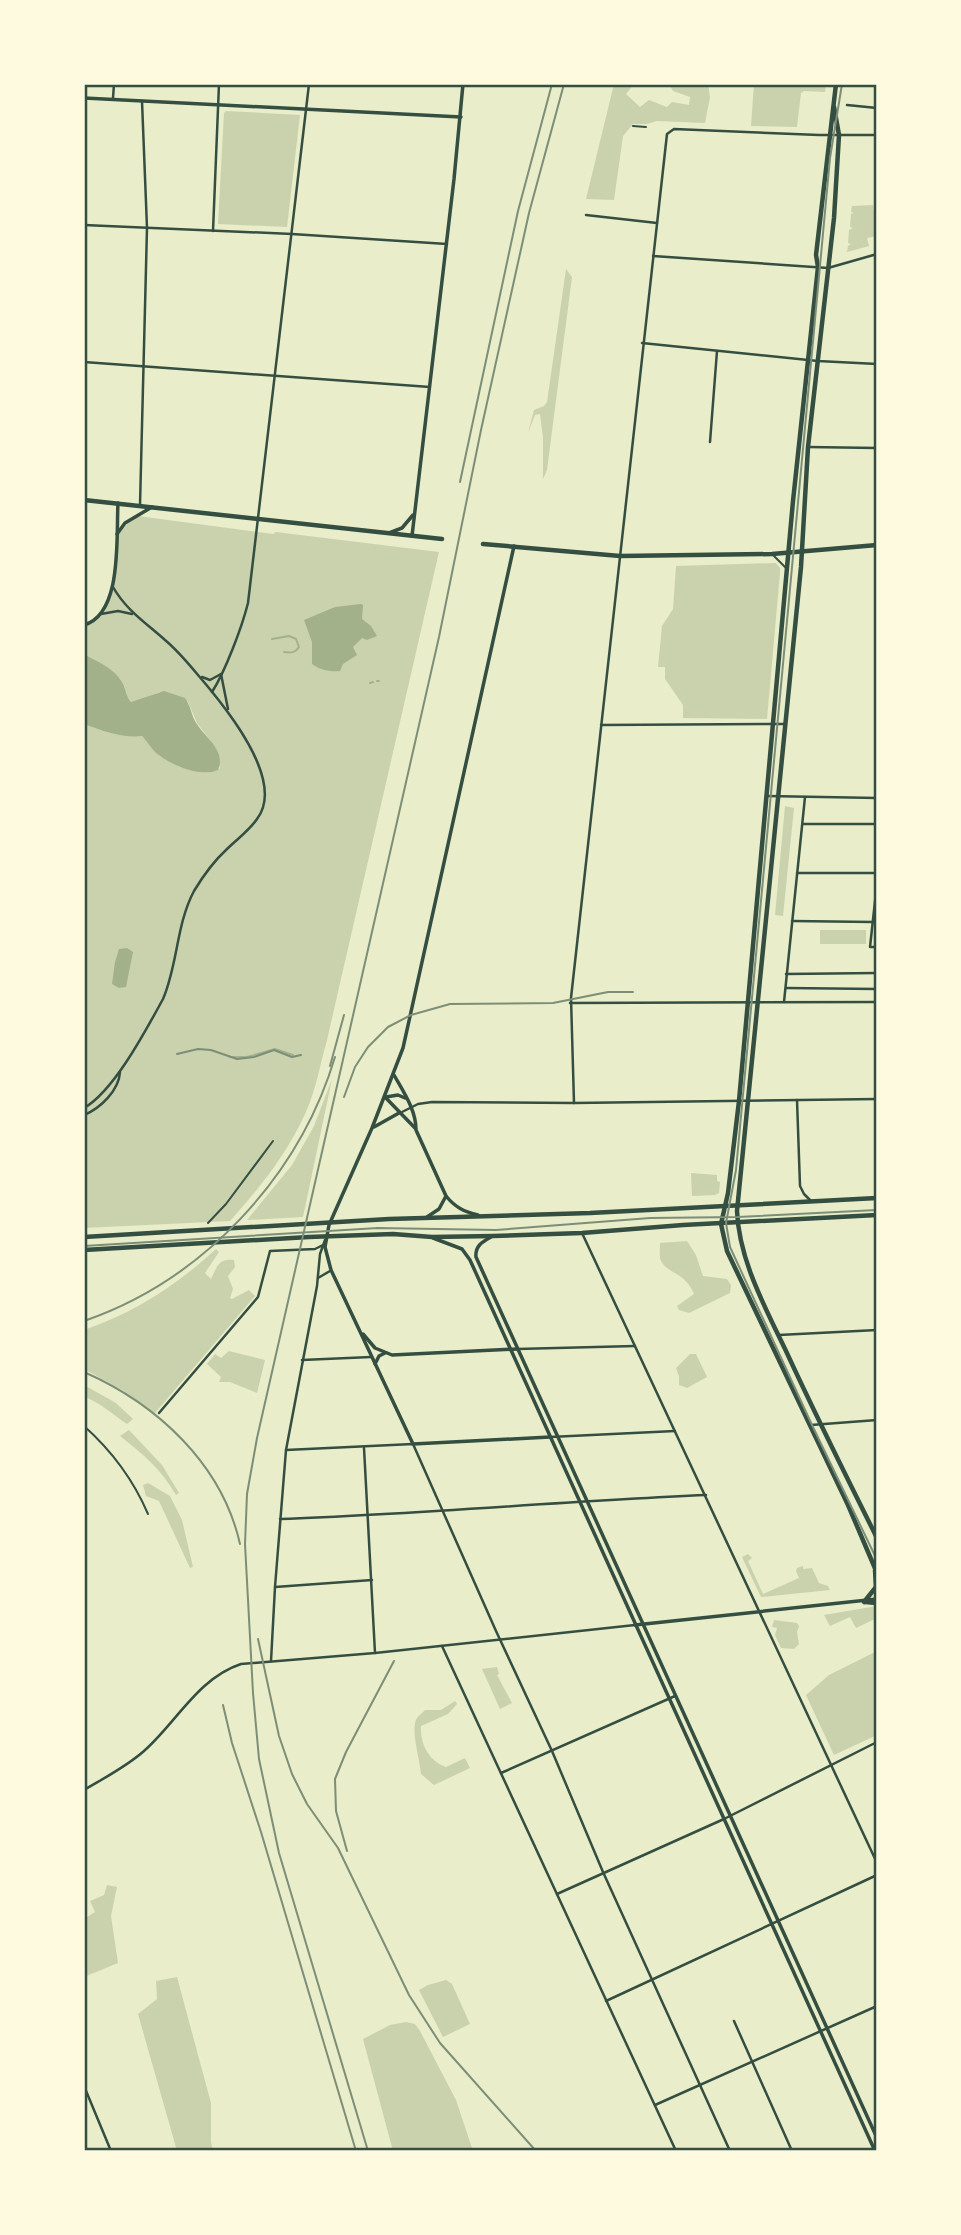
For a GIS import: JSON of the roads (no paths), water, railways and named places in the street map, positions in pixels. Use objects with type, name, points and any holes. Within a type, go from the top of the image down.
[{"type":"main road","points":[[836,84],[816,255],[818,267],[739,1101],[721,1224],[727,1251],[848,1505],[876,1571],[876,1587],[864,1602]]},
{"type":"main road","points":[[834,106],[839,135],[834,218],[808,447],[801,551],[738,1223],[741,1246],[779,1335],[819,1424],[877,1538]]},
{"type":"main road","points":[[84,500],[442,539]]},
{"type":"main road","points":[[483,544],[620,556],[772,554],[877,545]]},
{"type":"main road","points":[[84,1237],[388,1219],[487,1217],[877,1198]]},
{"type":"main road","points":[[84,1251],[309,1237],[582,1233],[683,1224],[877,1215]]},
{"type":"main road","points":[[864,1602],[877,1601]]},
{"type":"street","points":[[113,100],[114,84]]},
{"type":"street","points":[[213,231],[219,84]]},
{"type":"street","points":[[212,692],[248,603],[309,84]]},
{"type":"street","points":[[412,536],[463,84]]},
{"type":"street","points":[[84,98],[461,117]]},
{"type":"street","points":[[140,505],[147,228],[142,101]]},
{"type":"street","points":[[847,105],[877,108]]},
{"type":"street","points":[[633,126],[646,127]]},
{"type":"street","points":[[574,1103],[570,1003],[666,136],[674,128],[877,135]]},
{"type":"street","points":[[586,215],[657,223]]},
{"type":"street","points":[[84,225],[447,244]]},
{"type":"street","points":[[653,256],[828,268],[877,254]]},
{"type":"street","points":[[642,343],[877,365]]},
{"type":"street","points":[[710,442],[717,351]]},
{"type":"street","points":[[84,362],[430,387]]},
{"type":"street","points":[[808,447],[877,448]]},
{"type":"street","points":[[84,625],[101,614],[113,587],[118,503]]},
{"type":"street","points":[[116,536],[125,523],[153,506]]},
{"type":"street","points":[[389,533],[402,528],[414,514]]},
{"type":"street","points":[[271,1661],[286,1450],[318,1278],[320,1254],[336,1209],[394,1075],[411,1015],[514,546]]},
{"type":"street","points":[[772,554],[788,571]]},
{"type":"street","points":[[84,1108],[93,1102],[120,1072],[168,988],[181,923],[194,892],[213,863],[250,828],[263,808],[265,794],[258,765],[228,711],[167,642],[121,602],[113,587]]},
{"type":"street","points":[[101,614],[118,611],[134,615]]},
{"type":"street","points":[[198,675],[210,680],[221,674]]},
{"type":"street","points":[[221,674],[228,711]]},
{"type":"street","points":[[600,725],[784,724]]},
{"type":"street","points":[[767,796],[877,798]]},
{"type":"street","points":[[784,1002],[805,797]]},
{"type":"street","points":[[803,824],[877,824]]},
{"type":"street","points":[[797,873],[877,873]]},
{"type":"street","points":[[877,883],[870,947],[877,947]]},
{"type":"street","points":[[792,921],[873,922]]},
{"type":"street","points":[[786,974],[877,973]]},
{"type":"street","points":[[785,988],[877,989]]},
{"type":"street","points":[[570,1003],[877,1002]]},
{"type":"street","points":[[84,1115],[106,1099],[120,1080],[120,1072]]},
{"type":"street","points":[[394,1075],[412,1107],[416,1130]]},
{"type":"street","points":[[385,1097],[398,1095],[407,1099]]},
{"type":"street","points":[[385,1097],[416,1130],[446,1196],[464,1212],[487,1217]]},
{"type":"street","points":[[372,1128],[412,1107],[432,1102],[877,1099]]},
{"type":"street","points":[[797,1100],[800,1186],[811,1201]]},
{"type":"street","points":[[208,1223],[226,1204],[273,1141]]},
{"type":"street","points":[[423,1219],[439,1209],[446,1196]]},
{"type":"street","points":[[582,1233],[877,1863]]},
{"type":"street","points":[[492,1236],[478,1246],[476,1257],[877,2138]]},
{"type":"street","points":[[432,1237],[462,1249],[468,1257],[875,2151]]},
{"type":"street","points":[[325,1240],[331,1270],[413,1444],[730,2151]]},
{"type":"street","points":[[159,1413],[258,1297],[270,1251],[315,1249],[323,1245]]},
{"type":"street","points":[[315,1249],[320,1254]]},
{"type":"street","points":[[318,1278],[331,1270]]},
{"type":"street","points":[[360,1329],[375,1348],[385,1353],[410,1355],[635,1346]]},
{"type":"street","points":[[779,1335],[877,1330]]},
{"type":"street","points":[[375,1365],[376,1360],[385,1353]]},
{"type":"street","points":[[302,1360],[371,1357]]},
{"type":"street","points":[[809,1425],[877,1420]]},
{"type":"street","points":[[84,1426],[120,1464],[139,1493],[148,1514]]},
{"type":"street","points":[[286,1450],[675,1431]]},
{"type":"street","points":[[364,1447],[375,1653]]},
{"type":"street","points":[[280,1519],[706,1495]]},
{"type":"street","points":[[602,1553],[609,1550]]},
{"type":"street","points":[[275,1587],[372,1580]]},
{"type":"street","points":[[84,1790],[143,1752],[194,1695],[223,1672],[243,1663],[375,1653],[864,1602]]},
{"type":"street","points":[[442,1646],[676,2151]]},
{"type":"street","points":[[501,1773],[676,1696]]},
{"type":"street","points":[[556,1894],[724,1819],[877,1742]]},
{"type":"street","points":[[606,2001],[773,1926],[877,1875]]},
{"type":"street","points":[[654,2105],[877,2006]]},
{"type":"street","points":[[734,2021],[792,2151]]},
{"type":"street","points":[[845,2085],[852,2082]]},
{"type":"street","points":[[84,2086],[111,2151]]},
{"type":"waterway","points":[[272,639],[289,636],[296,639],[299,647],[293,652],[284,652]]},
{"type":"waterway","points":[[230,1057],[247,1057],[275,1049],[293,1055]]},
{"type":"tram line","points":[[842,84],[830,158],[736,1170],[726,1223],[730,1247],[877,1560]]},
{"type":"tram line","points":[[84,1246],[378,1228],[496,1230],[650,1218],[738,1217],[877,1210]]},
{"type":"railway","points":[[460,482],[518,211],[552,84]]},
{"type":"railway","points":[[368,2151],[279,1853],[259,1759],[245,1544],[247,1494],[257,1438],[439,637],[529,213],[564,84]]},
{"type":"railway","points":[[344,1097],[355,1067],[368,1047],[388,1027],[411,1015],[450,1004],[553,1003],[608,992],[633,992]]},
{"type":"railway","points":[[330,1066],[344,1015]]},
{"type":"railway","points":[[177,1054],[198,1049],[211,1050],[237,1059],[274,1050],[292,1057],[301,1055]]},
{"type":"railway","points":[[84,1321],[127,1303],[168,1279],[206,1251],[241,1219],[271,1182],[297,1143],[319,1101],[335,1057]]},
{"type":"railway","points":[[84,1372],[137,1401],[183,1440],[218,1488],[231,1515],[240,1544]]},
{"type":"railway","points":[[258,1639],[279,1736],[292,1774],[307,1804],[338,1848],[409,1995],[440,2043],[536,2151]]},
{"type":"railway","points":[[347,1851],[336,1811],[335,1779],[346,1752],[394,1661]]},
{"type":"railway","points":[[223,1705],[232,1743],[356,2151]]}]
